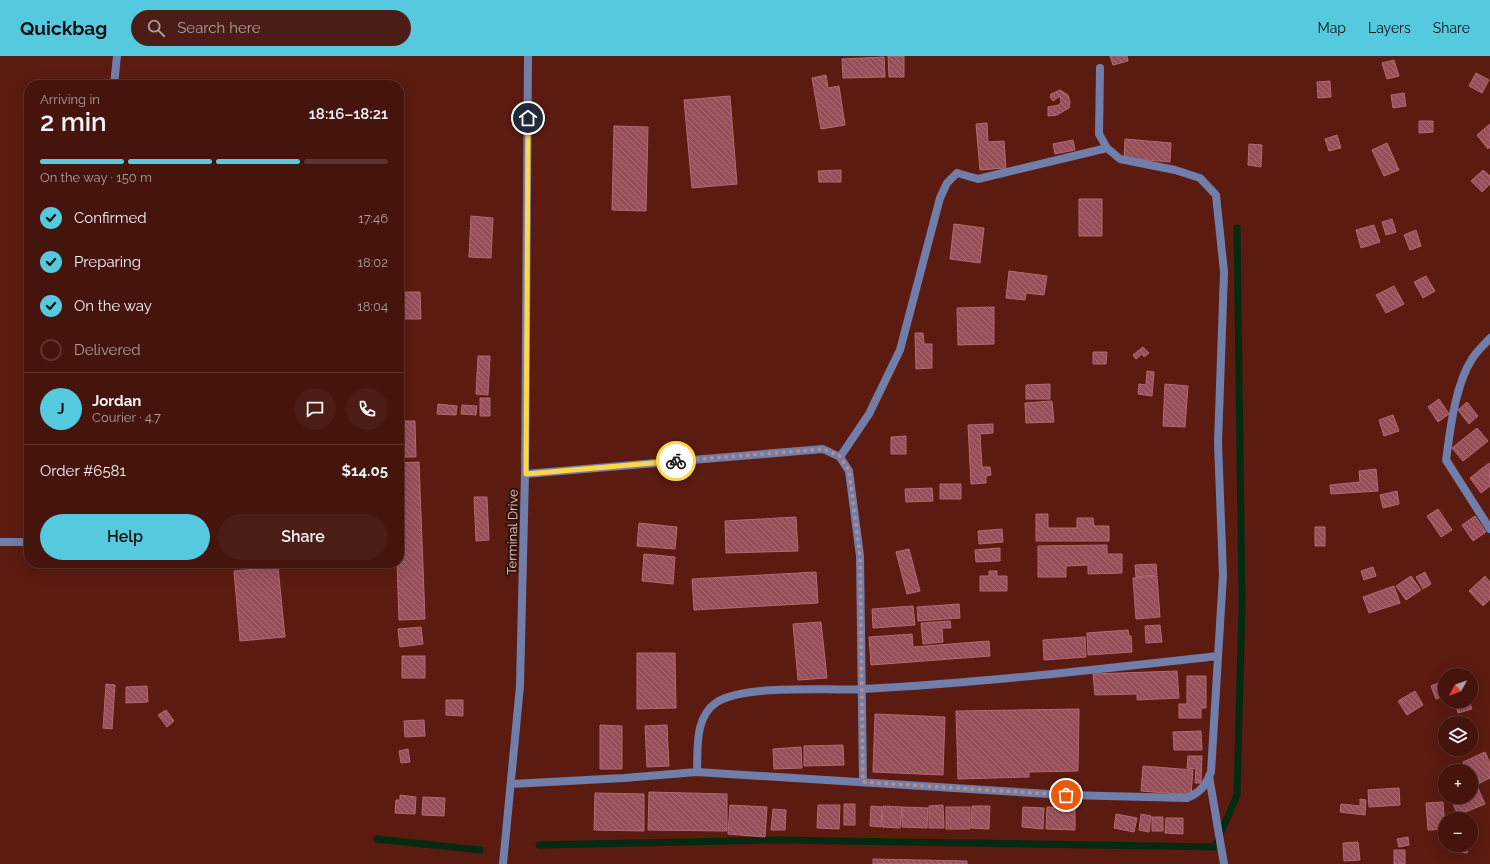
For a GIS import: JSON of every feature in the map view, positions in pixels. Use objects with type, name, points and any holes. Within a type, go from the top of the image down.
[{"type":"street","points":[[115,80],[117,56]]},
{"type":"street","name":"Terminal Drive","points":[[504,864],[520,686],[526,474],[528,56]]},
{"type":"street","points":[[511,784],[624,778],[697,772],[1066,795],[1187,798],[1198,793],[1204,787],[1211,772],[1223,575],[1218,443],[1224,272],[1216,195],[1200,178],[1175,170],[1120,159],[1107,148],[1099,134],[1100,68]]},
{"type":"street","points":[[840,456],[869,414],[900,350],[940,198],[947,183],[957,173],[978,179],[1107,148]]},
{"type":"street","points":[[1490,338],[1471,359],[1452,415],[1446,460],[1490,529]]},
{"type":"street","points":[[526,474],[823,449],[840,456],[849,471],[860,556],[863,782]]},
{"type":"street","points":[[0,542],[24,542]]},
{"type":"street","points":[[697,772],[699,728],[706,714],[716,702],[747,691],[862,689],[1069,672],[1218,656]]},
{"type":"street","points":[[1209,776],[1224,864]]},
{"type":"building","points":[[888,56],[904,56],[904,77],[889,77]]},
{"type":"building","points":[[1110,56],[1127,56],[1128,61],[1113,65]]},
{"type":"building","points":[[884,57],[885,77],[843,78],[842,59]]},
{"type":"building","points":[[1394,60],[1399,76],[1387,79],[1382,63]]},
{"type":"building","points":[[1476,73],[1489,80],[1482,93],[1469,86]]},
{"type":"building","points":[[826,75],[828,88],[839,86],[845,125],[821,129],[812,78]]},
{"type":"building","points":[[1330,81],[1331,97],[1318,98],[1317,82]]},
{"type":"building","points":[[1060,90],[1068,95],[1070,102],[1069,108],[1057,115],[1048,116],[1048,107],[1059,105],[1061,102],[1060,96],[1053,101],[1050,97],[1051,94]]},
{"type":"building","points":[[1404,93],[1406,106],[1393,108],[1391,95]]},
{"type":"building","points":[[730,96],[737,184],[692,188],[684,100]]},
{"type":"building","points":[[1419,121],[1433,121],[1433,132],[1419,133]]},
{"type":"building","points":[[987,123],[988,142],[1004,141],[1006,168],[980,170],[976,124]]},
{"type":"building","points":[[1490,124],[1490,147],[1488,149],[1477,135]]},
{"type":"building","points":[[614,126],[648,127],[646,211],[612,210]]},
{"type":"building","points":[[1337,135],[1341,148],[1329,151],[1325,139]]},
{"type":"building","points":[[1125,139],[1171,143],[1170,162],[1124,158]]},
{"type":"building","points":[[1073,140],[1075,150],[1055,154],[1053,144]]},
{"type":"building","points":[[1387,143],[1399,170],[1384,176],[1372,150]]},
{"type":"building","points":[[1249,144],[1262,145],[1261,167],[1248,165]]},
{"type":"building","points":[[841,170],[841,182],[819,182],[818,171]]},
{"type":"building","points":[[1483,170],[1490,176],[1490,184],[1482,192],[1471,181]]},
{"type":"building","points":[[1079,199],[1102,199],[1102,236],[1079,236]]},
{"type":"building","points":[[471,216],[493,218],[491,258],[469,257]]},
{"type":"building","points":[[1392,219],[1396,232],[1386,235],[1382,222]]},
{"type":"building","points":[[954,224],[984,228],[980,263],[950,259]]},
{"type":"building","points":[[1374,225],[1380,242],[1361,248],[1356,230]]},
{"type":"building","points":[[1416,230],[1421,246],[1410,250],[1404,235]]},
{"type":"building","points":[[1009,271],[1047,276],[1044,295],[1026,293],[1025,300],[1006,298]]},
{"type":"building","points":[[1426,276],[1435,291],[1423,298],[1414,282]]},
{"type":"building","points":[[1394,286],[1404,304],[1386,313],[1376,295]]},
{"type":"building","points":[[404,292],[420,292],[421,319],[404,319]]},
{"type":"building","points":[[994,307],[994,344],[958,345],[957,308]]},
{"type":"building","points":[[915,333],[923,333],[924,344],[932,344],[932,368],[916,369]]},
{"type":"building","points":[[1143,347],[1149,353],[1144,357],[1142,354],[1136,359],[1133,355]]},
{"type":"building","points":[[1093,352],[1107,352],[1106,364],[1093,364]]},
{"type":"building","points":[[478,356],[490,356],[488,395],[476,394]]},
{"type":"building","points":[[1147,371],[1154,372],[1152,396],[1138,394],[1139,384],[1146,385]]},
{"type":"building","points":[[1050,384],[1050,399],[1026,399],[1026,385]]},
{"type":"building","points":[[1165,384],[1188,386],[1185,427],[1163,426]]},
{"type":"building","points":[[480,398],[490,398],[490,416],[480,416]]},
{"type":"building","points":[[1439,399],[1449,414],[1438,422],[1428,407]]},
{"type":"building","points":[[1052,401],[1054,422],[1026,423],[1025,403]]},
{"type":"building","points":[[1467,402],[1478,416],[1469,424],[1458,410]]},
{"type":"building","points":[[438,404],[457,406],[456,415],[437,414]]},
{"type":"building","points":[[462,405],[477,406],[476,415],[461,414]]},
{"type":"building","points":[[1393,415],[1399,431],[1384,436],[1379,420]]},
{"type":"building","points":[[404,421],[415,421],[416,457],[404,457]]},
{"type":"building","points":[[993,424],[993,433],[980,434],[982,467],[990,467],[991,475],[986,476],[986,483],[971,484],[968,425]]},
{"type":"building","points":[[1477,428],[1488,441],[1463,461],[1452,448]]},
{"type":"building","points":[[906,436],[906,454],[891,454],[891,437]]},
{"type":"building","points":[[419,462],[425,619],[399,620],[397,568],[404,568],[404,463]]},
{"type":"building","points":[[1489,463],[1490,486],[1481,493],[1470,478]]},
{"type":"building","points":[[1376,469],[1378,491],[1331,494],[1330,485],[1360,482],[1359,471]]},
{"type":"building","points":[[940,484],[961,484],[961,499],[940,499]]},
{"type":"building","points":[[932,488],[933,501],[906,502],[905,489]]},
{"type":"building","points":[[1397,491],[1399,504],[1383,508],[1380,495]]},
{"type":"building","points":[[474,497],[487,497],[489,540],[476,541]]},
{"type":"building","points":[[1438,509],[1452,530],[1441,537],[1427,516]]},
{"type":"building","points":[[1036,514],[1048,514],[1048,528],[1077,528],[1077,518],[1093,518],[1094,526],[1109,526],[1109,541],[1036,541]]},
{"type":"building","points":[[1475,516],[1486,532],[1473,541],[1462,525]]},
{"type":"building","points":[[796,517],[798,551],[726,553],[725,521]]},
{"type":"building","points":[[639,523],[677,527],[675,549],[637,546]]},
{"type":"building","points":[[1315,527],[1325,527],[1325,546],[1315,546]]},
{"type":"building","points":[[1002,529],[1003,542],[979,544],[978,531]]},
{"type":"building","points":[[1107,545],[1107,554],[1122,554],[1122,573],[1088,574],[1088,565],[1066,566],[1066,577],[1038,577],[1038,546]]},
{"type":"building","points":[[1000,548],[1000,561],[976,562],[975,550]]},
{"type":"building","points":[[909,549],[920,591],[907,594],[896,552]]},
{"type":"building","points":[[644,554],[675,557],[673,584],[642,581]]},
{"type":"building","points":[[1156,564],[1157,575],[1136,577],[1135,565]]},
{"type":"building","points":[[1373,567],[1376,576],[1364,580],[1361,571]]},
{"type":"building","points":[[278,568],[285,637],[240,641],[234,571]]},
{"type":"building","points":[[989,571],[997,571],[997,576],[1007,576],[1007,591],[980,591],[980,576],[989,576]]},
{"type":"building","points":[[816,572],[818,603],[694,610],[692,579]]},
{"type":"building","points":[[1425,572],[1431,584],[1423,589],[1416,577]]},
{"type":"building","points":[[1157,576],[1160,617],[1136,619],[1133,578]]},
{"type":"building","points":[[1411,576],[1421,590],[1406,600],[1396,586]]},
{"type":"building","points":[[1485,576],[1490,582],[1490,599],[1483,606],[1469,591]]},
{"type":"building","points":[[1394,586],[1400,603],[1369,613],[1363,597]]},
{"type":"building","points":[[959,604],[960,618],[918,621],[917,607]]},
{"type":"building","points":[[913,606],[915,625],[873,628],[872,609]]},
{"type":"building","points":[[950,621],[951,628],[942,628],[943,642],[923,644],[921,623]]},
{"type":"building","points":[[821,622],[827,678],[798,680],[793,624]]},
{"type":"building","points":[[1160,625],[1162,642],[1146,643],[1145,626]]},
{"type":"building","points":[[421,627],[423,644],[400,647],[398,629]]},
{"type":"building","points":[[1128,630],[1129,636],[1131,636],[1132,652],[1088,655],[1087,633]]},
{"type":"building","points":[[912,634],[913,647],[989,641],[990,656],[871,665],[869,637]]},
{"type":"building","points":[[1085,637],[1086,657],[1044,660],[1043,640]]},
{"type":"building","points":[[637,653],[675,653],[676,708],[637,709]]},
{"type":"building","points":[[402,656],[425,656],[425,678],[402,678]]},
{"type":"building","points":[[1177,671],[1179,698],[1137,700],[1137,694],[1095,695],[1093,674]]},
{"type":"building","points":[[1187,676],[1206,676],[1206,708],[1201,708],[1201,718],[1179,718],[1179,704],[1187,704]]},
{"type":"building","points":[[1438,683],[1438,698],[1436,699],[1431,686]]},
{"type":"building","points":[[106,684],[115,685],[112,729],[103,728]]},
{"type":"building","points":[[147,686],[148,702],[126,703],[126,687]]},
{"type":"building","points":[[1415,691],[1423,705],[1407,715],[1398,701]]},
{"type":"building","points":[[446,700],[463,700],[463,716],[446,715]]},
{"type":"building","points":[[1457,708],[1472,709],[1458,713]]},
{"type":"building","points":[[1079,709],[1078,771],[1029,772],[1029,777],[958,779],[956,711]]},
{"type":"building","points":[[166,710],[174,721],[167,727],[158,715]]},
{"type":"building","points":[[875,714],[945,717],[943,775],[873,772]]},
{"type":"building","points":[[424,720],[425,736],[405,737],[404,721]]},
{"type":"building","points":[[600,725],[622,726],[622,769],[600,769]]},
{"type":"building","points":[[667,725],[669,766],[647,767],[645,726]]},
{"type":"building","points":[[1201,731],[1202,750],[1174,750],[1173,732]]},
{"type":"building","points":[[843,745],[844,765],[804,766],[804,746]]},
{"type":"building","points":[[801,747],[802,768],[774,769],[773,749]]},
{"type":"building","points":[[408,749],[410,762],[401,763],[399,751]]},
{"type":"building","points":[[1485,752],[1490,763],[1490,778],[1478,784],[1478,764],[1464,764],[1463,762]]},
{"type":"building","points":[[1188,756],[1202,756],[1201,783],[1195,783],[1196,769],[1187,768]]},
{"type":"building","points":[[1143,766],[1193,770],[1191,795],[1141,791]]},
{"type":"building","points":[[1399,788],[1400,805],[1369,807],[1368,790]]},
{"type":"building","points":[[1478,788],[1485,804],[1465,812],[1457,812],[1453,804],[1478,804]]},
{"type":"building","points":[[649,792],[727,794],[727,831],[648,830]]},
{"type":"building","points":[[595,793],[644,794],[644,831],[594,830]]},
{"type":"building","points":[[400,795],[416,797],[415,814],[395,813],[396,800],[400,800]]},
{"type":"building","points":[[423,797],[445,798],[444,816],[422,815]]},
{"type":"building","points":[[1360,799],[1366,800],[1365,815],[1340,812],[1341,804],[1360,806]]},
{"type":"building","points":[[1438,802],[1438,804],[1443,804],[1444,812],[1438,812],[1438,829],[1428,830],[1426,803]]},
{"type":"building","points":[[844,804],[855,804],[855,825],[844,825]]},
{"type":"building","points":[[730,805],[767,807],[765,837],[728,834]]},
{"type":"building","points":[[818,805],[840,805],[839,829],[817,828]]},
{"type":"building","points":[[943,805],[944,828],[929,828],[929,806]]},
{"type":"building","points":[[871,806],[882,807],[881,827],[870,826]]},
{"type":"building","points":[[883,806],[902,807],[900,828],[882,827]]},
{"type":"building","points":[[972,806],[990,806],[989,829],[971,828]]},
{"type":"building","points":[[902,807],[928,808],[927,828],[902,827]]},
{"type":"building","points":[[946,807],[970,807],[970,829],[946,829]]},
{"type":"building","points":[[1023,807],[1044,808],[1043,829],[1022,827]]},
{"type":"building","points":[[1047,807],[1075,808],[1075,830],[1046,829]]},
{"type":"building","points":[[773,809],[786,810],[785,830],[771,830]]},
{"type":"building","points":[[1116,814],[1137,818],[1134,832],[1114,828]]},
{"type":"building","points":[[1141,814],[1151,816],[1149,832],[1139,830]]},
{"type":"building","points":[[1152,817],[1163,817],[1163,831],[1152,831]]},
{"type":"building","points":[[1166,818],[1183,818],[1183,834],[1165,833]]},
{"type":"building","points":[[1408,837],[1409,845],[1399,847],[1397,839]]},
{"type":"building","points":[[1358,842],[1360,860],[1344,861],[1343,843]]},
{"type":"building","points":[[1394,850],[1405,850],[1405,864],[1394,864]]},
{"type":"building","points":[[873,859],[967,861],[967,864],[873,864]]},
{"type":"waterway","points":[[539,845],[777,840],[1215,847],[1237,795],[1242,604],[1237,228]]},
{"type":"waterway","points":[[377,839],[480,850]]},
{"type":"way so far","points":[[676,461],[823,449],[840,456],[849,471],[860,556],[863,782],[1066,795]]},
{"type":"route","points":[[528,118],[526,474],[676,461]]}]
